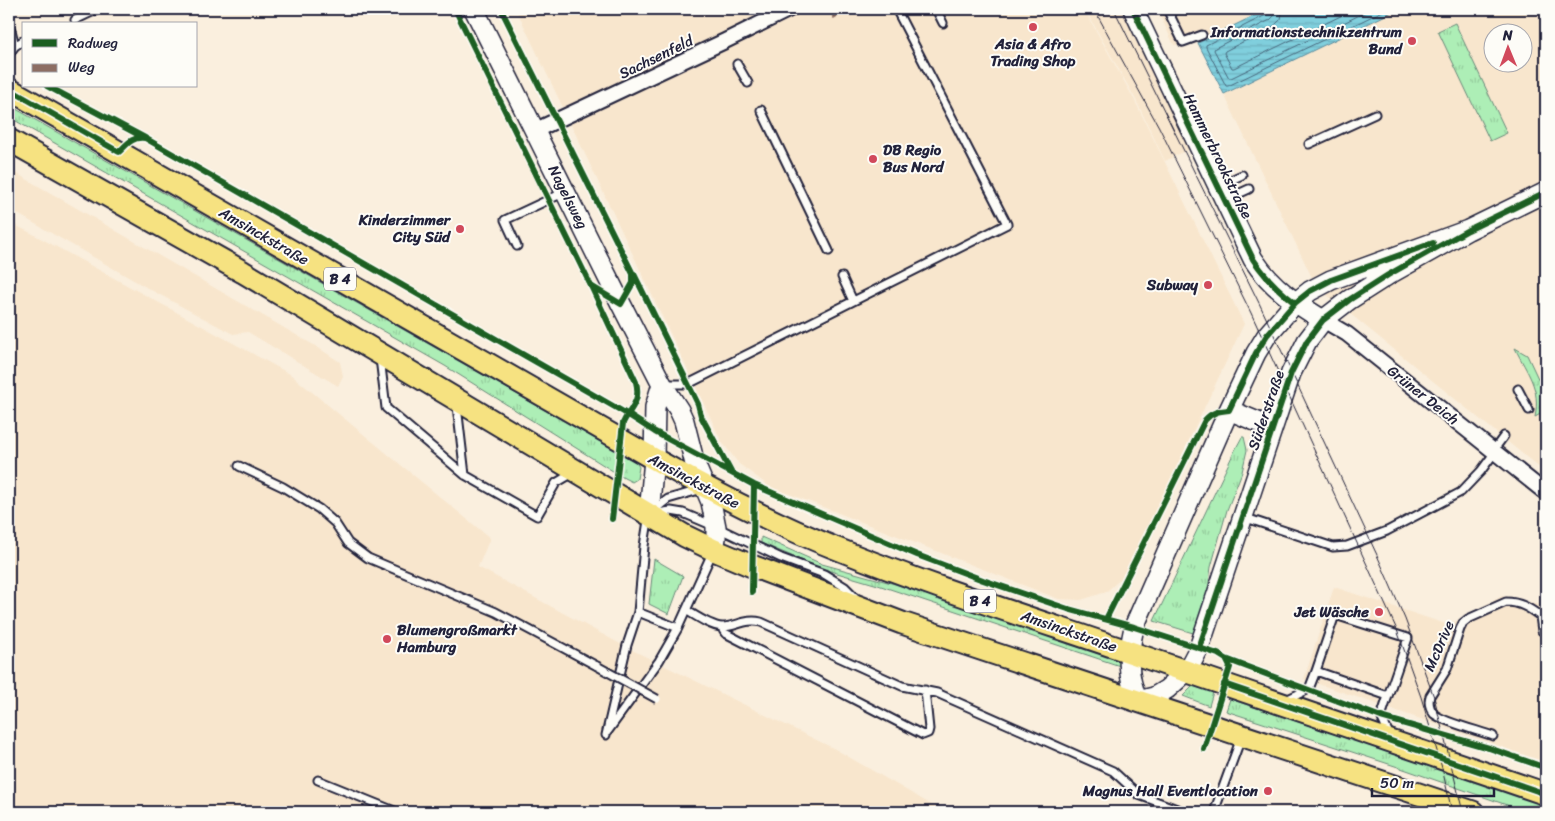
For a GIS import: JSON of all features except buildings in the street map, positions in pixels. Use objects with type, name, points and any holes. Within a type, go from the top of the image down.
[{"type":"main road","name":"Nagelsweg","points":[[474,9],[662,384],[684,421],[691,451],[711,502],[716,527],[714,550]]},
{"type":"main road","name":"Hammerbrookstraße","points":[[1133,9],[1253,259],[1260,270],[1279,290],[1295,303]]},
{"type":"main road","name":"Amsinckstraße","points":[[9,90],[654,459],[754,512],[833,548],[938,587],[1281,702],[1546,794]]},
{"type":"main road","points":[[9,140],[243,272],[685,536],[714,550],[870,612],[1472,812]]},
{"type":"main road","name":"Süderstraße","points":[[1468,230],[1331,280],[1310,291],[1295,303],[1267,334],[1229,410],[1134,626],[1129,652],[1130,673],[1138,701],[1154,697],[1167,689],[1187,671],[1199,648],[1291,373],[1307,341],[1323,320],[1349,300],[1388,275],[1468,230],[1546,192]]},
{"type":"main road","name":"Grüner Deich","points":[[1295,303],[1323,320]]},
{"type":"main road","points":[[649,514],[654,459],[655,407],[662,384]]},
{"type":"main road","points":[[1229,410],[1272,428]]},
{"type":"street","name":"Sachsenfeld","points":[[534,131],[699,54],[788,9]]},
{"type":"street","name":"Grüner Deich","points":[[1323,320],[1347,334],[1546,493]]},
{"type":"lane","points":[[75,20],[98,9]]},
{"type":"lane","points":[[662,384],[688,384],[1007,224],[896,9]]},
{"type":"lane","points":[[936,9],[943,23]]},
{"type":"lane","points":[[1167,9],[1183,42],[1202,35]]},
{"type":"lane","points":[[11,30],[15,46]]},
{"type":"lane","points":[[9,54],[15,46],[22,41]]},
{"type":"lane","points":[[738,64],[748,83]]},
{"type":"lane","points":[[761,110],[829,250]]},
{"type":"lane","points":[[1309,144],[1375,114]]},
{"type":"lane","points":[[1221,193],[1242,175]]},
{"type":"lane","points":[[1221,193],[1249,189]]},
{"type":"lane","points":[[517,246],[505,220],[566,192]]},
{"type":"lane","points":[[842,277],[853,300]]},
{"type":"lane","points":[[379,352],[386,408],[466,475],[536,516],[556,483],[578,471]]},
{"type":"lane","points":[[1518,389],[1529,410]]},
{"type":"lane","points":[[456,398],[466,475]]},
{"type":"lane","points":[[1243,517],[1333,547],[1347,546],[1387,531],[1461,492],[1481,471],[1504,436]]},
{"type":"lane","points":[[239,466],[283,487],[319,509],[335,524],[348,543],[368,558],[496,612],[657,699]]},
{"type":"lane","points":[[706,488],[668,499],[649,514],[638,612],[627,645],[606,734],[659,661],[678,628],[714,550]]},
{"type":"lane","points":[[649,514],[671,511],[683,513],[782,558],[824,574],[845,587],[870,612]]},
{"type":"lane","name":"McDrive","points":[[1493,736],[1445,720],[1434,714],[1430,707],[1430,696],[1446,669],[1460,628],[1468,618],[1506,602],[1513,602],[1528,607],[1540,616],[1542,631]]},
{"type":"lane","points":[[686,610],[714,625],[723,627],[748,620],[761,622],[902,686],[937,693],[1113,771],[1139,795],[1185,812]]},
{"type":"lane","points":[[638,612],[678,628]]},
{"type":"lane","points":[[1281,702],[1309,689],[1335,615],[1408,638],[1381,717],[1392,740]]},
{"type":"lane","points":[[723,627],[723,632],[923,735],[928,733],[929,729],[925,690]]},
{"type":"lane","points":[[1316,671],[1388,696]]},
{"type":"lane","points":[[1214,812],[1242,736]]},
{"type":"lane","points":[[318,780],[397,812]]},
{"type":"shaded area","points":[[516,9],[1084,9],[1135,101],[1244,324],[1125,575],[1106,592],[1081,600],[1059,599],[769,486],[739,464],[722,442]]},
{"type":"shaded area","points":[[1085,9],[1122,9],[1189,149],[1165,161],[1136,100]]},
{"type":"shaded area","points":[[1157,9],[1268,9],[1198,43],[1174,45]]},
{"type":"shaded area","points":[[1398,9],[1546,9],[1546,473],[1316,286],[1224,94]]},
{"type":"shaded area","points":[[9,169],[340,362],[343,376],[338,386],[248,332],[233,334],[151,290],[9,209]]},
{"type":"shaded area","points":[[9,222],[290,374],[490,538],[478,567],[626,647],[835,749],[944,812],[9,812]]},
{"type":"shaded area","points":[[1334,587],[1449,625],[1502,596],[1546,606],[1546,762],[1304,679]]},
{"type":"green space","points":[[1455,23],[1507,133],[1490,141],[1438,31]]},
{"type":"green space","points":[[9,105],[636,462],[639,467],[637,479],[632,482],[624,478],[445,366],[9,117]]},
{"type":"green space","points":[[1515,348],[1527,355],[1542,387],[1546,389],[1546,411],[1535,417],[1536,398],[1532,381]]},
{"type":"green space","points":[[1242,437],[1244,437],[1247,450],[1242,472],[1227,510],[1211,567],[1207,597],[1199,621],[1193,633],[1154,621],[1235,450]]},
{"type":"green space","points":[[761,537],[822,564],[895,584],[1120,661],[1120,666],[878,585],[820,568],[761,543]]},
{"type":"green space","points":[[654,559],[683,576],[669,614],[649,604]]},
{"type":"green space","points":[[1193,686],[1213,692],[1209,706],[1183,696]]},
{"type":"green space","points":[[1230,699],[1546,805],[1546,812],[1527,812],[1395,766],[1226,711]]},
{"type":"water","points":[[1268,9],[1398,9],[1224,94],[1198,43]]},
{"type":"tram line","points":[[1094,9],[1159,127],[1251,313],[1397,630],[1421,697],[1442,768],[1452,812]]},
{"type":"tram line","points":[[1114,9],[1260,305],[1405,619],[1434,697],[1463,812]]},
{"type":"marked path","points":[[831,9],[836,18]]},
{"type":"cycle path","points":[[455,9],[591,286],[621,304],[633,283],[633,274],[501,9]]},
{"type":"cycle path","points":[[1133,9],[1253,259],[1272,283],[1295,303]]},
{"type":"cycle path","points":[[51,88],[145,138]]},
{"type":"cycle path","points":[[9,89],[119,152],[134,139],[145,138],[627,414],[655,432],[754,485],[917,555],[983,580],[1068,609],[1134,627],[1218,654],[1226,659],[1230,667],[1204,749]]},
{"type":"cycle path","points":[[1199,648],[1291,373],[1307,341],[1323,320],[1349,300],[1388,275],[1468,230],[1546,192]]},
{"type":"cycle path","points":[[1106,619],[1205,420],[1216,412],[1229,410],[1256,353],[1267,335],[1295,303],[1310,291],[1331,280],[1433,243]]},
{"type":"cycle path","points":[[634,274],[698,404],[701,416],[731,472]]},
{"type":"cycle path","points":[[591,286],[636,382],[637,389],[634,404],[623,423],[612,519]]},
{"type":"cycle path","points":[[752,592],[754,485]]},
{"type":"cycle path","points":[[1226,659],[1381,717],[1489,748],[1546,768]]},
{"type":"cycle path","points":[[1224,684],[1546,794]]},
{"type":"place","name":"Asia & Afro Trading Shop","points":[[1033,27]]},
{"type":"place","name":"Informationstechnikzentrum Bund","points":[[1412,41]]},
{"type":"place","name":"DB Regio Bus Nord","points":[[873,159]]},
{"type":"place","name":"Kinderzimmer City Süd","points":[[460,229]]},
{"type":"place","name":"Subway","points":[[1208,285]]},
{"type":"place","name":"Jet Wäsche","points":[[1379,612]]},
{"type":"place","name":"Blumengroßmarkt Hamburg","points":[[387,639]]},
{"type":"place","name":"Magnus Hall Eventlocation","points":[[1268,791]]}]
